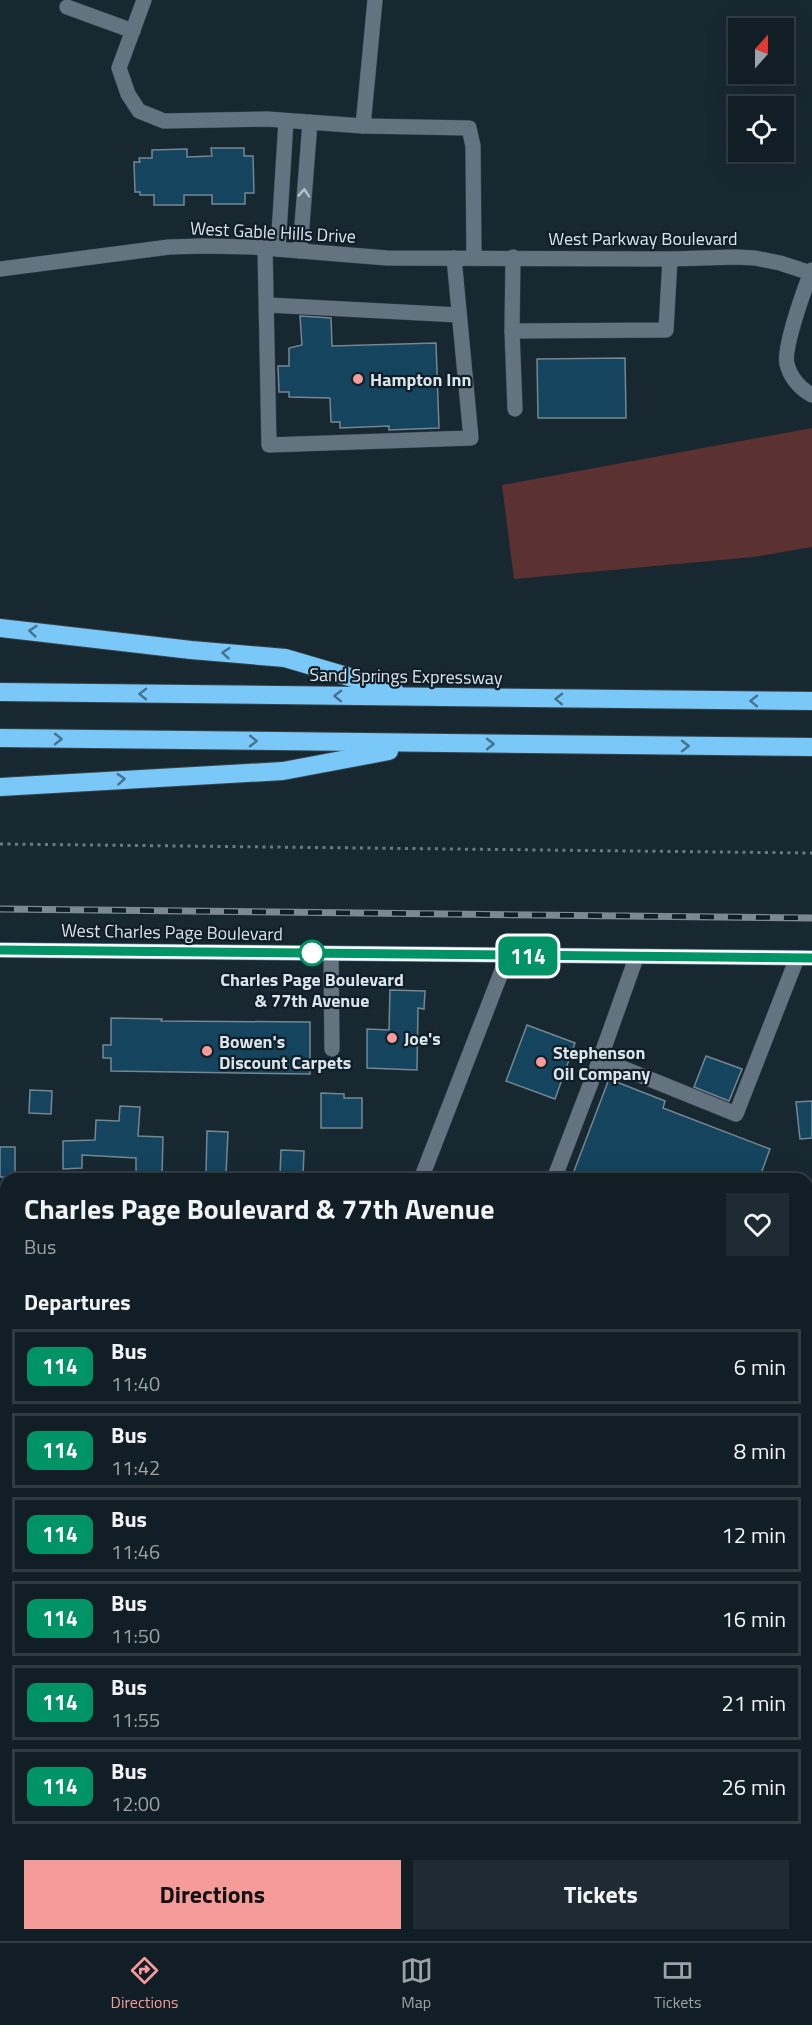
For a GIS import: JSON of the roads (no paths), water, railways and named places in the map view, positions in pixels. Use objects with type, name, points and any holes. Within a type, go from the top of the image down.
[{"type":"highway","points":[[0,628],[191,650],[285,658],[417,697]]},
{"type":"highway","name":"Sand Springs Expressway","points":[[0,692],[812,701]]},
{"type":"highway","points":[[0,738],[812,747]]},
{"type":"highway","points":[[0,787],[283,771],[431,744]]},
{"type":"main road","name":"West Charles Page Boulevard","points":[[0,950],[805,958]]},
{"type":"street","points":[[144,0],[119,68],[128,94],[140,111],[164,121],[267,119],[335,126],[469,128],[473,146],[474,258]]},
{"type":"street","points":[[363,126],[375,0]]},
{"type":"street","points":[[67,7],[133,32]]},
{"type":"street","points":[[286,121],[268,305],[269,445],[471,438],[454,258]]},
{"type":"street","points":[[300,251],[310,122]]},
{"type":"street","name":"West Gable Hills Drive","points":[[0,269],[169,247],[204,246],[272,248],[387,258],[474,258]]},
{"type":"street","points":[[513,257],[512,331],[515,409]]},
{"type":"street","name":"West Parkway Boulevard","points":[[474,258],[755,258],[811,272]]},
{"type":"street","points":[[512,331],[666,330],[670,259]]},
{"type":"street","points":[[811,272],[791,335],[787,363],[795,381],[812,395]]},
{"type":"street","points":[[268,305],[459,315]]},
{"type":"street","points":[[331,954],[332,1049]]},
{"type":"street","points":[[423,1173],[508,955]]},
{"type":"street","points":[[556,1173],[636,957]]},
{"type":"street","points":[[600,1059],[736,1114],[805,958]]},
{"type":"railway","points":[[0,909],[812,918]]},
{"type":"place","name":"Hampton Inn","points":[[358,379]]},
{"type":"place","name":"Charles Page Boulevard & 77th Avenue","points":[[312,953]]},
{"type":"place","name":"Joe's","points":[[392,1038]]},
{"type":"place","name":"Bowen's Discount Carpets","points":[[207,1051]]},
{"type":"place","name":"Stephenson Oil Company","points":[[541,1062]]}]
